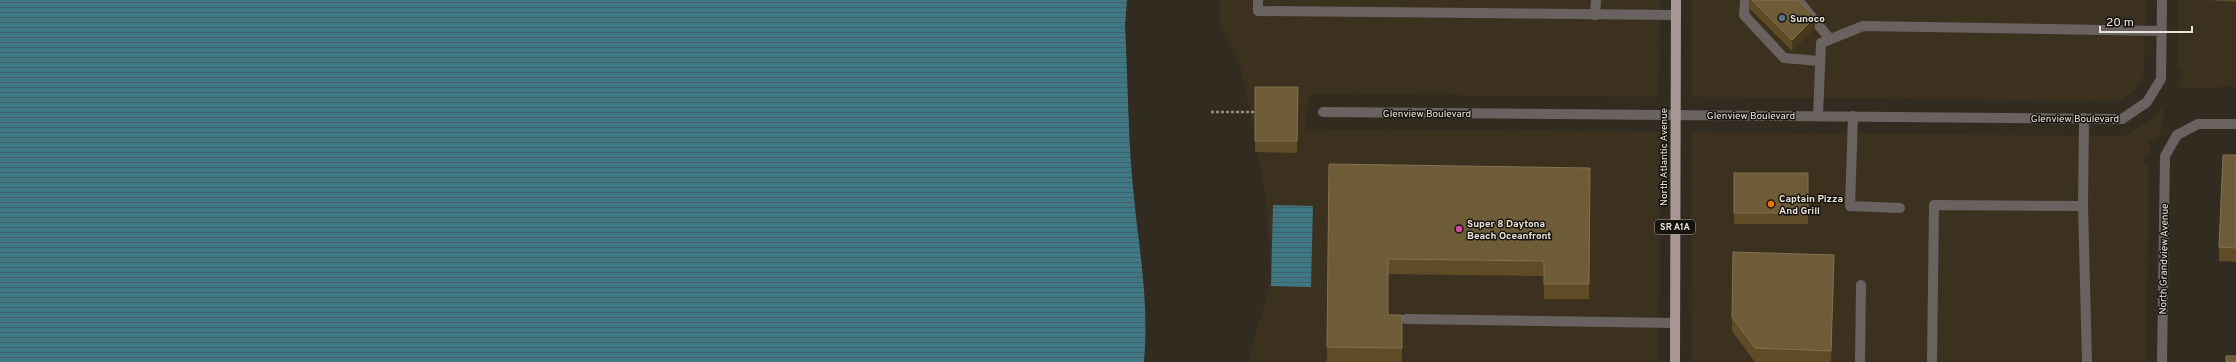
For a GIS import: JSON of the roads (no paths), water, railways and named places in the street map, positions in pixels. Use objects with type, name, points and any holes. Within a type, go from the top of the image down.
[{"type":"main road","name":"North Atlantic Avenue","points":[[1675,362],[1676,0]]},
{"type":"street","points":[[1258,0],[1258,11],[1676,15]]},
{"type":"street","points":[[1595,15],[1596,0]]},
{"type":"street","points":[[1745,0],[1744,16],[1784,58],[1820,61]]},
{"type":"street","points":[[1798,0],[1830,39]]},
{"type":"street","points":[[1818,115],[1820,43],[1863,26],[2162,31],[2162,0]]},
{"type":"street","name":"Glenview Boulevard","points":[[1323,112],[1818,115],[2122,119],[2147,102],[2161,79],[2162,31]]},
{"type":"street","points":[[1853,116],[1850,206],[1900,208]]},
{"type":"street","points":[[2084,118],[2083,206],[2087,362]]},
{"type":"street","name":"North Grandview Avenue","points":[[2162,362],[2165,156],[2177,135],[2198,124],[2236,124]]},
{"type":"street","points":[[1932,362],[1934,204],[2083,206]]},
{"type":"street","points":[[1860,362],[1861,285]]},
{"type":"street","points":[[1406,319],[1675,323]]},
{"type":"water","points":[[0,0],[1127,0],[1125,25],[1129,133],[1134,198],[1145,299],[1144,362],[0,362]]},
{"type":"water","points":[[1273,205],[1313,206],[1311,287],[1271,286]]},
{"type":"place","name":"Sunoco","points":[[1782,18]]},
{"type":"place","name":"Captain Pizza And Grill","points":[[1771,204]]},
{"type":"place","name":"Super 8 Daytona Beach Oceanfront","points":[[1459,229]]}]
